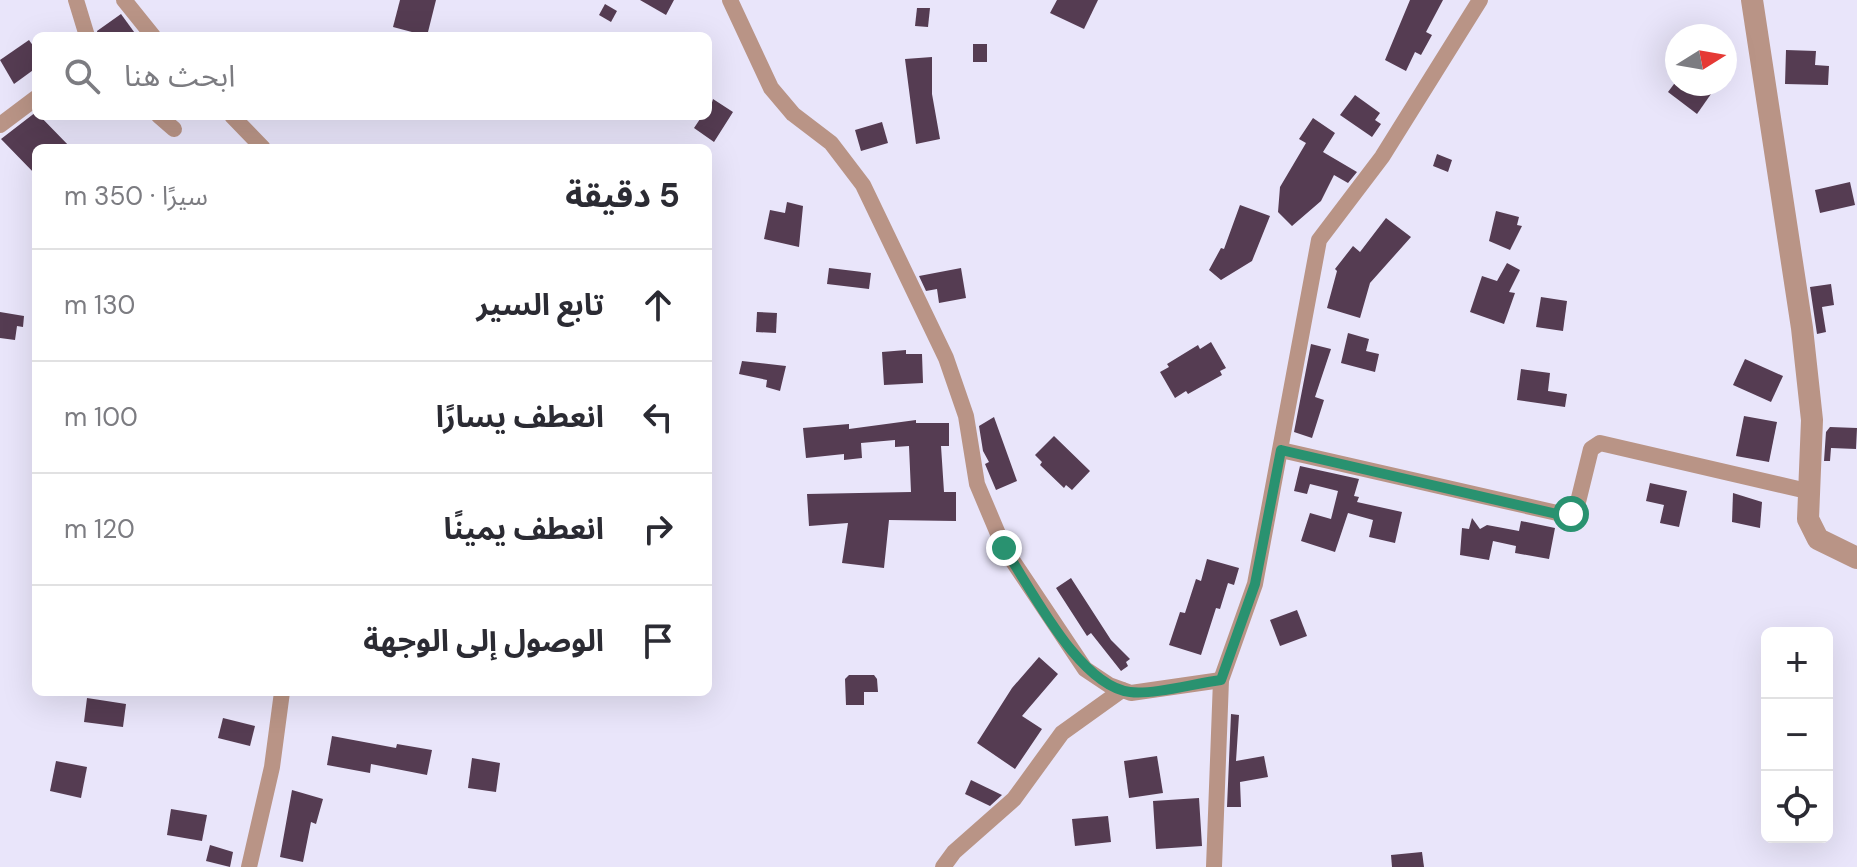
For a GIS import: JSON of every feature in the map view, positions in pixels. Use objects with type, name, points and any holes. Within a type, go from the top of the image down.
[{"type":"street","points":[[76,0],[86,32]]},
{"type":"street","points":[[124,0],[150,32]]},
{"type":"street","points":[[1214,867],[1221,680],[1255,584],[1319,240],[1382,157],[1480,0]]},
{"type":"street","points":[[1752,0],[1802,328],[1812,420],[1808,519],[1813,535],[1857,558]]},
{"type":"street","points":[[732,1],[771,88],[793,114],[831,143],[863,185],[946,358],[966,416],[977,484],[1004,548],[1085,669],[1131,693],[1221,680]]},
{"type":"street","points":[[0,125],[32,101]]},
{"type":"street","points":[[164,120],[174,129]]},
{"type":"street","points":[[236,120],[259,144]]},
{"type":"street","points":[[1281,450],[1566,515],[1577,506],[1591,449],[1600,443],[1807,491]]},
{"type":"street","points":[[943,867],[954,852],[1014,799],[1062,733],[1122,690]]},
{"type":"street","points":[[249,867],[272,767],[281,696]]},
{"type":"building","points":[[400,0],[436,0],[428,32],[393,27]]},
{"type":"building","points":[[640,0],[674,0],[666,15]]},
{"type":"building","points":[[1057,0],[1098,0],[1084,29],[1050,13]]},
{"type":"building","points":[[1410,0],[1443,0],[1426,32],[1432,35],[1421,55],[1415,52],[1406,71],[1385,60]]},
{"type":"building","points":[[605,4],[617,11],[611,22],[599,15]]},
{"type":"building","points":[[917,8],[930,8],[928,27],[915,26]]},
{"type":"building","points":[[121,14],[134,32],[97,32]]},
{"type":"building","points":[[29,40],[32,44],[32,71],[14,84],[0,60]]},
{"type":"building","points":[[973,44],[987,44],[987,62],[973,62]]},
{"type":"building","points":[[1786,50],[1816,51],[1815,65],[1829,66],[1828,85],[1785,84]]},
{"type":"building","points":[[932,57],[932,94],[940,139],[916,144],[905,59]]},
{"type":"building","points":[[1355,95],[1380,113],[1375,120],[1381,124],[1372,137],[1340,115]]},
{"type":"building","points":[[1673,96],[1710,96],[1697,114]]},
{"type":"building","points":[[713,99],[733,112],[714,142],[694,128],[699,120],[712,120]]},
{"type":"building","points":[[32,115],[32,120],[44,120],[67,144],[32,144],[32,171],[1,139]]},
{"type":"building","points":[[1313,118],[1335,133],[1323,152],[1357,172],[1348,183],[1334,175],[1321,201],[1292,226],[1278,212],[1280,187],[1306,143],[1299,139]]},
{"type":"building","points":[[882,122],[888,143],[861,151],[855,130]]},
{"type":"building","points":[[1437,154],[1452,160],[1448,172],[1433,166]]},
{"type":"building","points":[[1850,182],[1855,205],[1820,213],[1815,190]]},
{"type":"building","points":[[787,202],[803,206],[799,247],[764,239],[770,210],[785,213]]},
{"type":"building","points":[[1240,205],[1270,216],[1252,261],[1221,280],[1209,270],[1221,248],[1224,249]]},
{"type":"building","points":[[1496,211],[1519,217],[1517,225],[1522,226],[1510,250],[1489,241]]},
{"type":"building","points":[[1386,218],[1411,237],[1370,283],[1360,318],[1327,308],[1335,269],[1353,246],[1360,252]]},
{"type":"building","points":[[1507,263],[1520,270],[1509,292],[1515,293],[1504,324],[1470,312],[1482,276],[1497,281]]},
{"type":"building","points":[[829,268],[871,273],[869,289],[827,284]]},
{"type":"building","points":[[961,268],[966,298],[939,303],[937,289],[926,291],[919,276]]},
{"type":"building","points":[[1831,284],[1834,305],[1822,307],[1826,332],[1817,334],[1810,287]]},
{"type":"building","points":[[1541,297],[1567,301],[1563,331],[1536,327]]},
{"type":"building","points":[[0,312],[24,316],[23,327],[17,326],[15,340],[0,338]]},
{"type":"building","points":[[757,312],[777,313],[776,333],[756,332]]},
{"type":"building","points":[[1348,333],[1369,339],[1366,351],[1379,354],[1375,372],[1341,363]]},
{"type":"building","points":[[1211,342],[1226,368],[1220,371],[1222,375],[1175,398],[1160,372],[1169,367],[1167,364],[1198,345],[1200,349]]},
{"type":"building","points":[[1311,344],[1331,349],[1315,397],[1324,400],[1312,438],[1294,432]]},
{"type":"building","points":[[906,350],[906,354],[922,354],[923,383],[884,385],[882,352]]},
{"type":"building","points":[[1745,359],[1783,376],[1771,402],[1733,385]]},
{"type":"building","points":[[742,361],[786,366],[780,391],[766,387],[767,380],[739,374]]},
{"type":"building","points":[[1521,369],[1550,373],[1548,391],[1567,394],[1565,407],[1517,400]]},
{"type":"building","points":[[1744,416],[1777,422],[1769,462],[1736,456]]},
{"type":"building","points":[[994,417],[1017,481],[996,490],[985,464],[989,462],[983,451],[979,426]]},
{"type":"building","points":[[916,420],[916,423],[949,423],[949,446],[941,446],[944,492],[956,492],[956,521],[889,520],[884,568],[842,563],[848,523],[809,526],[807,494],[911,492],[909,446],[895,447],[895,440],[861,443],[862,458],[844,460],[844,454],[806,458],[803,428],[849,424],[849,429]]},
{"type":"building","points":[[1830,427],[1857,428],[1856,449],[1831,448],[1830,461],[1824,461],[1826,432]]},
{"type":"building","points":[[1054,436],[1090,471],[1072,490],[1066,485],[1064,488],[1040,465],[1042,462],[1035,455]]},
{"type":"building","points":[[1300,466],[1359,479],[1354,496],[1359,497],[1357,502],[1402,512],[1395,543],[1369,537],[1373,520],[1348,513],[1335,552],[1301,541],[1310,513],[1331,519],[1338,491],[1310,484],[1307,494],[1294,491]]},
{"type":"building","points":[[1650,483],[1687,491],[1679,527],[1660,523],[1664,505],[1646,501]]},
{"type":"building","points":[[1733,493],[1762,502],[1760,528],[1732,522]]},
{"type":"building","points":[[1472,518],[1480,529],[1487,525],[1519,531],[1521,521],[1555,528],[1549,559],[1515,553],[1516,546],[1493,541],[1489,560],[1460,555],[1462,528],[1469,529]]},
{"type":"building","points":[[1207,559],[1239,568],[1234,585],[1228,583],[1220,609],[1216,608],[1201,655],[1169,645],[1180,612],[1185,613],[1196,579],[1201,581]]},
{"type":"building","points":[[1071,578],[1111,640],[1130,659],[1126,662],[1128,666],[1121,671],[1091,633],[1087,636],[1056,588]]},
{"type":"building","points":[[1297,610],[1307,636],[1280,646],[1270,620]]},
{"type":"building","points":[[1039,657],[1058,674],[1022,716],[1042,729],[1015,769],[977,743],[1012,688]]},
{"type":"building","points":[[849,675],[874,675],[878,692],[864,692],[864,705],[846,705],[845,679]]},
{"type":"building","points":[[87,698],[126,704],[123,727],[84,722]]},
{"type":"building","points":[[1231,714],[1239,715],[1236,761],[1264,756],[1268,777],[1240,782],[1241,807],[1227,807]]},
{"type":"building","points":[[223,718],[255,726],[250,746],[218,738]]},
{"type":"building","points":[[332,736],[396,748],[397,744],[432,750],[427,775],[371,764],[370,773],[327,765]]},
{"type":"building","points":[[1157,756],[1163,793],[1129,798],[1124,761]]},
{"type":"building","points":[[472,758],[500,763],[496,792],[468,788]]},
{"type":"building","points":[[56,761],[87,767],[81,798],[50,791]]},
{"type":"building","points":[[971,780],[1002,795],[990,806],[965,794]]},
{"type":"building","points":[[292,790],[323,799],[316,824],[311,822],[303,862],[280,857]]},
{"type":"building","points":[[1199,798],[1202,846],[1156,849],[1153,801]]},
{"type":"building","points":[[171,809],[207,815],[202,841],[167,835]]},
{"type":"building","points":[[1108,816],[1111,842],[1075,846],[1072,819]]},
{"type":"building","points":[[210,845],[233,852],[230,867],[206,861]]},
{"type":"building","points":[[1422,852],[1424,867],[1392,867],[1391,855]]},
{"type":"route","points":[[1004,548],[1085,669],[1109,685],[1131,693],[1221,680],[1255,584],[1281,450],[1561,515],[1571,514]]}]
